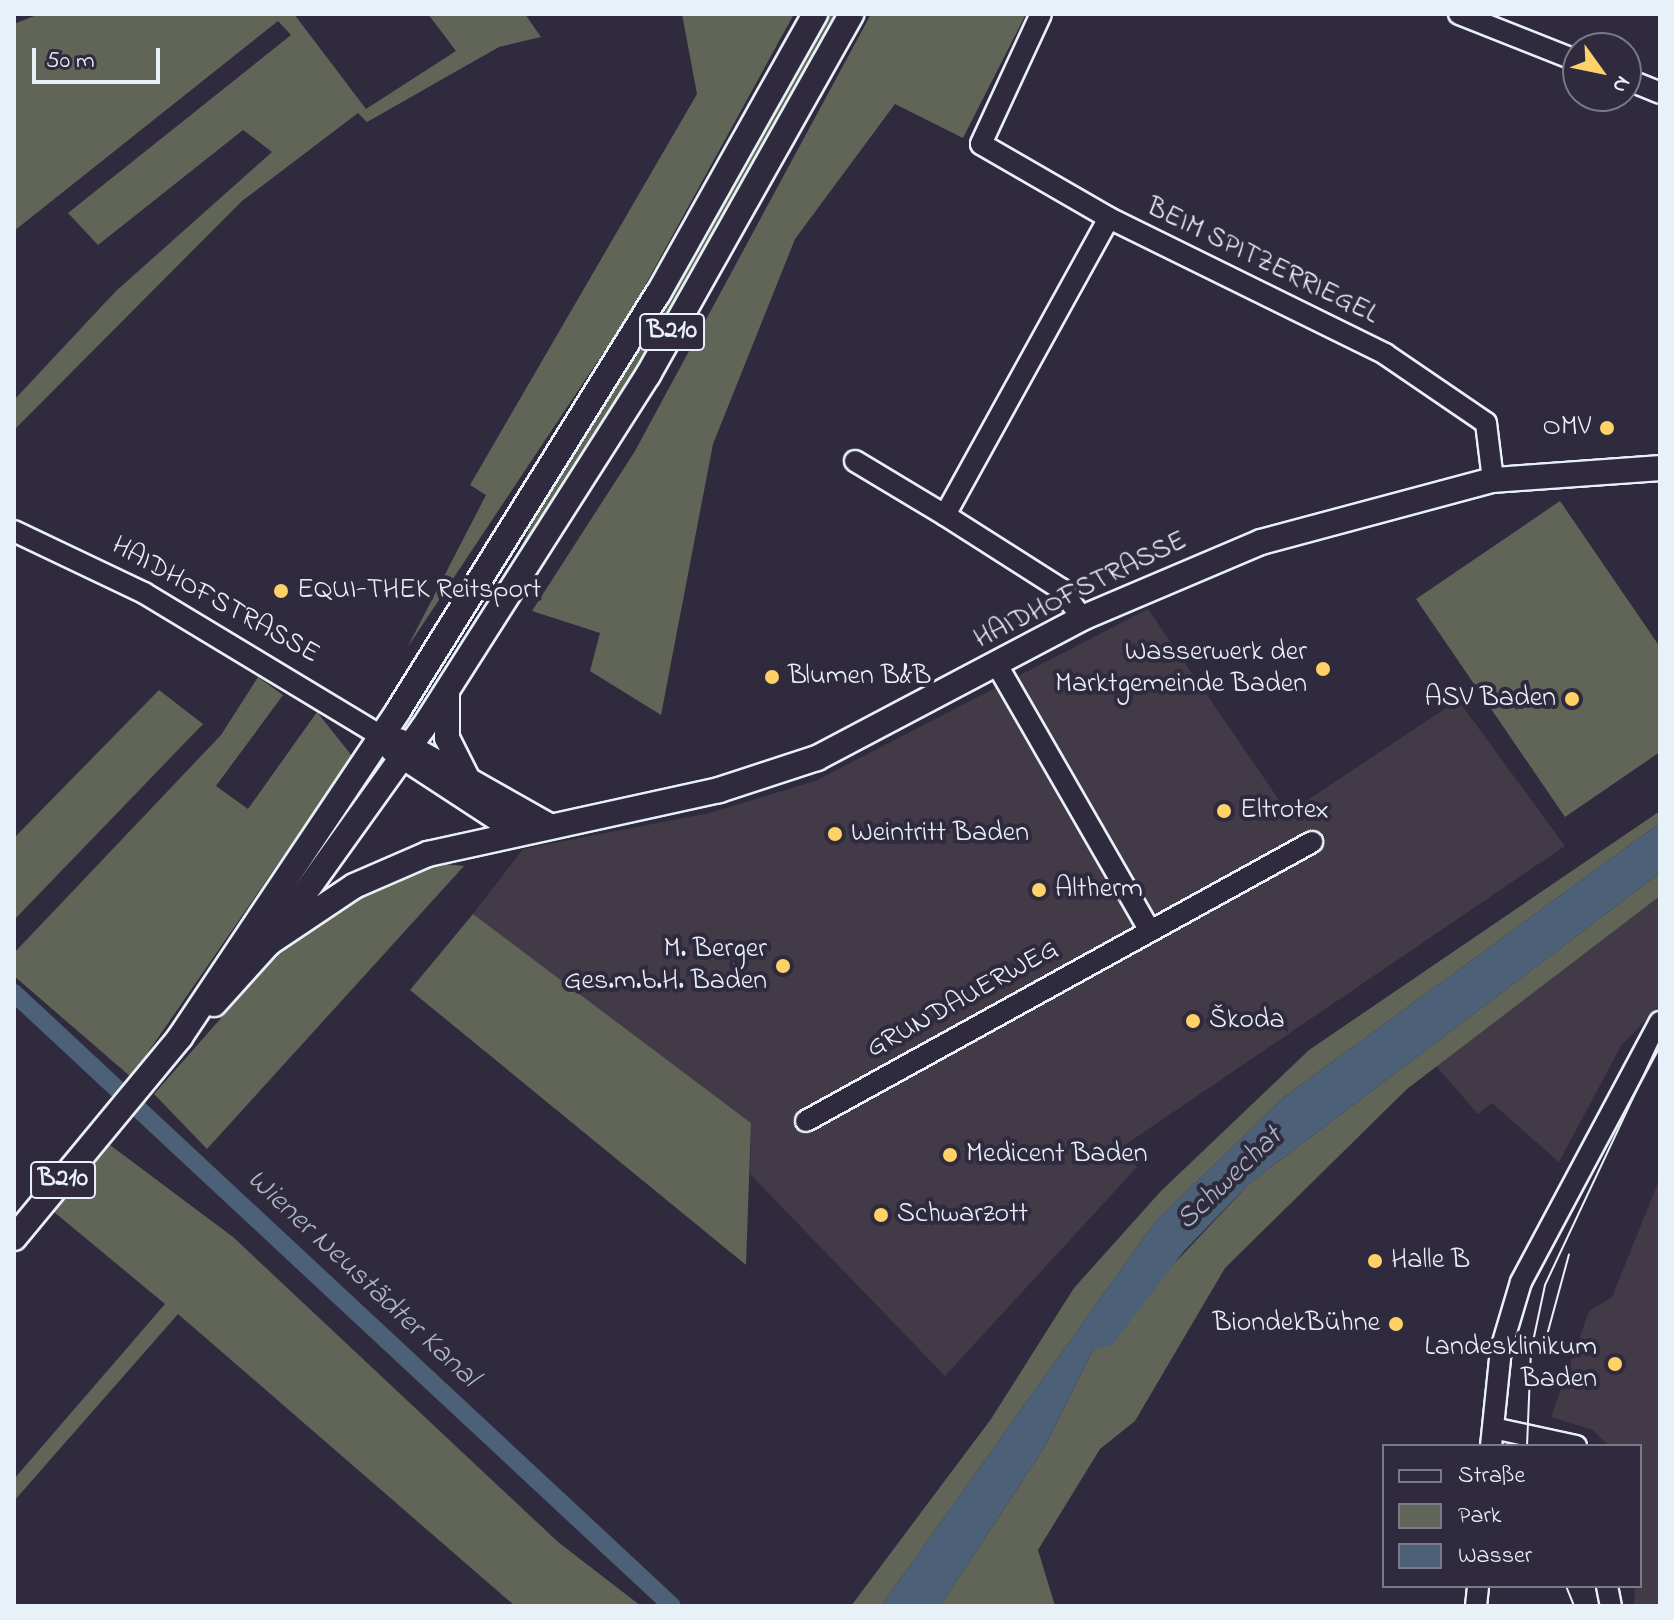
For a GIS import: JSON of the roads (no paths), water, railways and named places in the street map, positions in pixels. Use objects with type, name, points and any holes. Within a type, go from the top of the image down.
[{"type":"main road","name":"B210","points":[[14,1238],[180,1037],[381,736],[658,294],[815,14]]},
{"type":"main road","name":"B210","points":[[180,1037],[269,943],[447,691],[648,375],[851,14]]},
{"type":"main road","name":"HAIDHOFSTRASSE","points":[[269,943],[401,864],[546,824],[771,775],[897,720],[1082,618],[1261,542],[1493,480],[1660,468]]},
{"type":"main road","points":[[447,691],[447,738],[473,786]]},
{"type":"main road","name":"HAIDHOFSTRASSE","points":[[381,736],[517,831]]},
{"type":"main road","name":"HAIDHOFSTRASSE","points":[[406,753],[546,824]]},
{"type":"street","name":"BEIM SPITZERRIEGEL","points":[[1041,14],[989,120],[981,144],[1109,218],[1410,371],[1486,423],[1493,480]]},
{"type":"street","points":[[1459,14],[1562,55]]},
{"type":"street","points":[[945,515],[1109,218]]},
{"type":"street","points":[[855,461],[1061,589],[1082,618]]},
{"type":"street","name":"HAIDHOFSTRASSE","points":[[14,531],[144,593],[381,736]]},
{"type":"street","points":[[997,665],[1148,928]]},
{"type":"street","name":"GRUNDAUERWEG","points":[[806,1121],[1148,928],[1312,842]]},
{"type":"street","points":[[1557,1444],[1492,1437],[1501,1349],[1521,1282],[1660,1022]]},
{"type":"water","name":"Schwechat","points":[[1660,823],[1660,873],[1250,1183],[1184,1251],[1112,1345],[1093,1350],[1044,1448],[940,1606],[881,1606],[1155,1222],[1284,1097]]},
{"type":"waterway","name":"Wiener Neustädter Kanal","points":[[14,993],[672,1606]]},
{"type":"tram line","points":[[1527,1444],[1531,1351],[1545,1285],[1660,1041]]},
{"type":"tram line","points":[[1543,1350],[1569,1254]]},
{"type":"tram line","points":[[1567,1588],[1574,1606]]},
{"type":"place","name":"OMV","points":[[1607,428]]},
{"type":"place","name":"EQUI-THEK Reitsport","points":[[281,591]]},
{"type":"place","name":"Wasserwerk der Marktgemeinde Baden","points":[[1323,669]]},
{"type":"place","name":"Blumen B&B","points":[[772,677]]},
{"type":"place","name":"ASV Baden","points":[[1572,699]]},
{"type":"place","name":"Eltrotex","points":[[1224,811]]},
{"type":"place","name":"Weintritt Baden","points":[[835,834]]},
{"type":"place","name":"Altherm","points":[[1039,890]]},
{"type":"place","name":"M. Berger Ges.m.b.H. Baden","points":[[783,966]]},
{"type":"place","name":"Škoda","points":[[1193,1021]]},
{"type":"place","name":"Medicent Baden","points":[[950,1155]]},
{"type":"place","name":"Schwarzott","points":[[881,1215]]},
{"type":"place","name":"Halle B","points":[[1375,1261]]},
{"type":"place","name":"BiondekBühne","points":[[1396,1324]]},
{"type":"place","name":"Landesklinikum Baden","points":[[1615,1364]]}]
